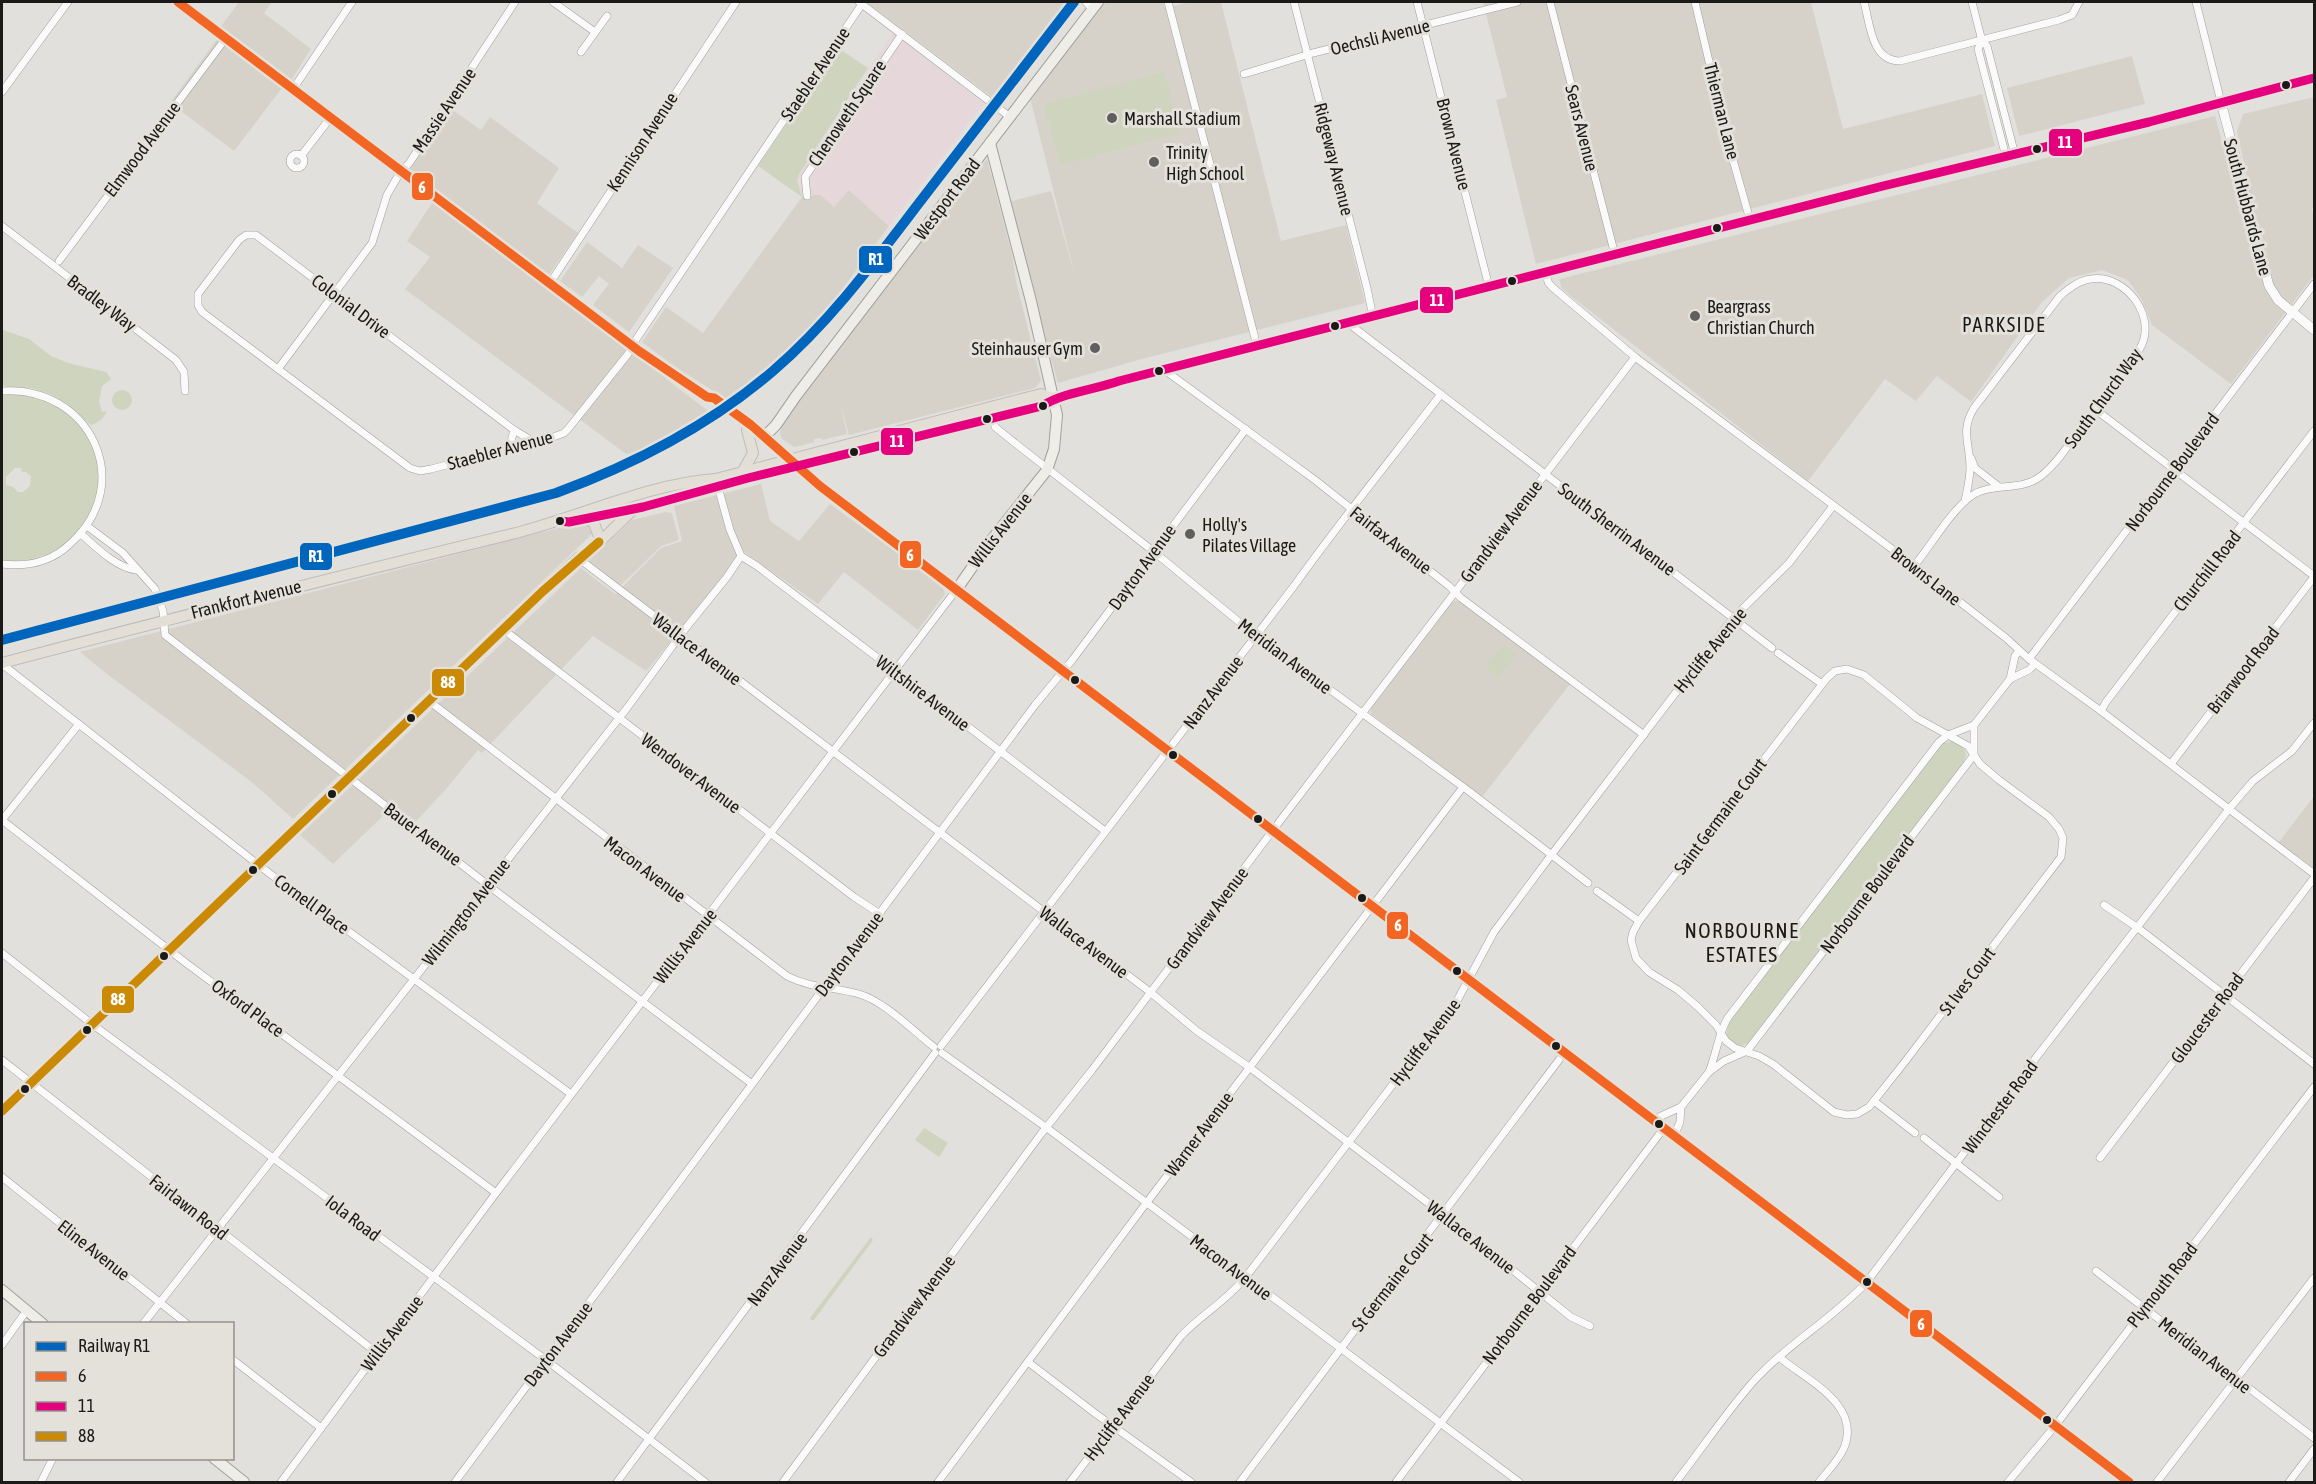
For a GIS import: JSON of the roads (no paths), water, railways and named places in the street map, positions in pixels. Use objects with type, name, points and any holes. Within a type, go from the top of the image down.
[{"type":"main road","points":[[182,3],[550,284],[633,346],[707,397],[711,405],[762,436],[820,486],[2129,1482]]},
{"type":"main road","name":"Westport Road","points":[[762,436],[782,417],[1010,117],[1092,4]]},
{"type":"main road","points":[[717,483],[742,471],[794,463],[1042,406],[1053,398],[1163,369],[1750,220],[2149,122],[2314,78]]},
{"type":"main road","name":"Willis Avenue","points":[[957,589],[983,551],[1047,470],[1054,449],[1057,415],[1031,301],[990,143]]},
{"type":"main road","points":[[2,1111],[504,630],[578,558],[582,550],[598,534],[621,512],[638,500],[794,463],[1041,394],[1053,398]]},
{"type":"main road","name":"Westport Road","points":[[749,428],[769,423],[796,396]]},
{"type":"main road","points":[[742,471],[753,453],[749,428]]},
{"type":"main road","name":"Frankfort Avenue","points":[[2,663],[560,521],[651,491],[694,480],[717,483]]},
{"type":"main road","name":"Frankfort Avenue","points":[[560,521],[570,522],[634,509],[717,483]]},
{"type":"main road","points":[[578,558],[586,555],[634,509]]},
{"type":"main road","points":[[585,518],[594,523],[598,534]]},
{"type":"main road","points":[[2,1290],[42,1322]]},
{"type":"main road","points":[[216,1460],[244,1482]]},
{"type":"street","points":[[2,92],[68,2]]},
{"type":"street","points":[[293,88],[352,2]]},
{"type":"street","name":"Massie Avenue","points":[[278,369],[372,243],[387,195],[514,2]]},
{"type":"street","points":[[553,2],[595,32]]},
{"type":"street","name":"Kennison Avenue","points":[[550,284],[736,2]]},
{"type":"street","points":[[1168,2],[1257,346]]},
{"type":"street","name":"Ridgeway Avenue","points":[[1294,2],[1367,288],[1372,317]]},
{"type":"street","name":"Brown Avenue","points":[[1417,2],[1489,287]]},
{"type":"street","name":"Oechsli Avenue","points":[[1244,74],[1308,55],[1517,2]]},
{"type":"street","name":"Sears Avenue","points":[[1550,2],[1615,255]]},
{"type":"street","name":"Thierman Lane","points":[[1695,2],[1750,220]]},
{"type":"street","points":[[1864,2],[1878,50],[1882,56],[1892,61],[1982,41],[2068,17],[2075,11],[2079,2]]},
{"type":"street","points":[[1972,2],[1982,41],[1978,50],[2011,156]]},
{"type":"street","points":[[2196,2],[2221,102]]},
{"type":"street","points":[[860,3],[1010,117]]},
{"type":"street","name":"Staebler Avenue","points":[[198,294],[198,305],[202,312],[383,449],[416,471],[509,449],[564,433],[633,346],[860,3]]},
{"type":"street","points":[[581,52],[607,16]]},
{"type":"street","name":"Chenoweth Square","points":[[807,196],[804,177],[902,34]]},
{"type":"street","name":"Elmwood Avenue","points":[[58,261],[226,38]]},
{"type":"street","name":"South Hubbards Lane","points":[[2221,102],[2269,286],[2273,294],[2314,330]]},
{"type":"street","points":[[301,156],[331,117]]},
{"type":"street","name":"Bradley Way","points":[[2,226],[176,360],[184,372],[185,391]]},
{"type":"street","name":"Colonial Drive","points":[[198,294],[239,240],[252,234],[261,238],[514,430],[534,442]]},
{"type":"street","name":"Browns Lane","points":[[1546,272],[1548,282],[1552,286],[1635,357],[1914,566],[2019,651],[2171,764],[2314,876]]},
{"type":"street","name":"South Church Way","points":[[1965,501],[1976,494],[1998,486],[2024,484],[2041,476],[2052,466],[2141,347],[2146,334],[2145,320],[2136,301],[2117,284],[2095,278],[2076,285],[2060,296],[1974,408],[1967,420],[1967,451]]},
{"type":"street","name":"Norbourne Boulevard","points":[[2010,679],[2029,670],[2032,661],[2314,284]]},
{"type":"street","name":"South Sherrin Avenue","points":[[1348,323],[1822,684]]},
{"type":"street","name":"Grandview Avenue","points":[[783,1482],[1047,1128],[1635,357]]},
{"type":"street","name":"Fairfax Avenue","points":[[1163,369],[1246,429],[1455,592],[1644,735]]},
{"type":"street","points":[[2,391],[18,390],[49,397],[74,414],[96,444],[102,475],[97,508],[89,528],[65,549],[40,562],[26,565],[2,564]]},
{"type":"street","name":"Nanz Avenue","points":[[617,1482],[938,1050],[1441,394]]},
{"type":"street","points":[[2096,410],[2314,577]]},
{"type":"street","name":"Meridian Avenue","points":[[993,417],[995,426],[1047,470],[1153,551],[1256,635],[1552,854],[1588,884]]},
{"type":"street","name":"Dayton Avenue","points":[[454,1482],[1000,751],[1143,567],[1246,429]]},
{"type":"street","points":[[509,449],[514,430]]},
{"type":"street","name":"Churchill Road","points":[[2101,711],[2314,431]]},
{"type":"street","points":[[1967,451],[1975,468],[1998,486]]},
{"type":"street","points":[[1914,566],[1965,501],[1969,476],[1967,451]]},
{"type":"street","points":[[717,483],[729,529],[741,556]]},
{"type":"street","name":"Hycliffe Avenue","points":[[1070,1482],[1181,1336],[1193,1323],[1222,1303],[1245,1278],[1458,999],[1494,932],[1552,854],[1733,618],[1789,563],[1833,506]]},
{"type":"street","name":"Bauer Avenue","points":[[89,528],[118,550],[155,589],[161,604],[165,635],[752,1084]]},
{"type":"street","points":[[81,534],[111,558],[128,569],[136,570]]},
{"type":"street","name":"Wilmington Avenue","points":[[143,1322],[555,800],[741,556]]},
{"type":"street","name":"Wiltshire Avenue","points":[[741,556],[1106,831]]},
{"type":"street","name":"Wallace Avenue","points":[[578,558],[1150,992],[1197,1031],[1249,1067],[1444,1215],[1571,1317],[1590,1326]]},
{"type":"street","name":"Briarwood Road","points":[[2171,764],[2314,577]]},
{"type":"street","name":"Willis Avenue","points":[[281,1482],[496,1193],[957,589]]},
{"type":"street","name":"Wendover Avenue","points":[[504,630],[854,897],[880,914]]},
{"type":"street","name":"Norbourne Boulevard","points":[[1709,1072],[1720,1032],[1727,1019],[1939,742],[1947,735],[1974,725],[2010,679],[2015,656],[2019,651]]},
{"type":"street","name":"Cornell Place","points":[[2,663],[259,864],[571,1094]]},
{"type":"street","points":[[1822,684],[1835,671],[1847,669],[1856,671],[1877,684],[1917,718],[1968,746],[1974,755]]},
{"type":"street","name":"Saint Germaine Court","points":[[1720,1032],[1698,1007],[1639,963],[1633,953],[1632,935],[1639,921],[1822,684]]},
{"type":"street","name":"Macon Avenue","points":[[429,701],[787,976],[800,982],[866,997],[885,1009],[1519,1482]]},
{"type":"street","name":"Winchester Road","points":[[1676,1482],[1752,1383],[1866,1283],[2024,1073],[2229,809],[2253,782],[2292,751],[2314,723]]},
{"type":"street","points":[[2,820],[79,724]]},
{"type":"street","points":[[1974,725],[1974,755]]},
{"type":"street","name":"Norbourne Boulevard","points":[[1396,1482],[1660,1125],[1659,1117],[1681,1107],[1709,1072],[1724,1061],[1747,1051],[1974,755]]},
{"type":"street","name":"St Ives Court","points":[[1747,1051],[1773,1064],[1834,1112],[1847,1115],[1857,1114],[1874,1101],[2061,857],[2063,838],[2049,817],[2010,789],[1980,764],[1974,755]]},
{"type":"street","name":"Warner Avenue","points":[[938,1482],[1249,1067],[1463,788]]},
{"type":"street","name":"Oxford Place","points":[[2,820],[169,950],[496,1193]]},
{"type":"street","name":"Gloucester Road","points":[[2100,1158],[2314,876]]},
{"type":"street","points":[[1597,891],[1639,921]]},
{"type":"street","points":[[2104,905],[2138,928],[2314,1064]]},
{"type":"street","name":"Iola Road","points":[[2,953],[93,1024],[546,1360],[705,1482]]},
{"type":"street","points":[[1720,1032],[1734,1048],[1747,1051]]},
{"type":"street","name":"St Germaine Court","points":[[1240,1482],[1565,1052]]},
{"type":"street","name":"Fairlawn Road","points":[[2,1060],[377,1353]]},
{"type":"street","name":"Plymouth Road","points":[[2008,1482],[2055,1426],[2314,1087]]},
{"type":"street","points":[[1874,1101],[1915,1133]]},
{"type":"street","name":"Norbourne Boulevard","points":[[1674,1136],[1680,1122],[1681,1107]]},
{"type":"street","points":[[1924,1138],[1999,1197]]},
{"type":"street","name":"Eline Avenue","points":[[2,1177],[187,1322]]},
{"type":"street","name":"Meridian Avenue","points":[[2096,1271],[2314,1438]]},
{"type":"street","points":[[2157,1482],[2314,1278]]},
{"type":"street","points":[[2,1345],[27,1310]]},
{"type":"street","points":[[1779,1357],[1836,1402],[1846,1418],[1847,1434],[1844,1447],[1819,1482]]},
{"type":"street","points":[[234,1361],[321,1428]]},
{"type":"street","points":[[1028,1362],[1191,1482]]},
{"type":"street","points":[[2289,1482],[2314,1449]]},
{"type":"street","points":[[42,1482],[52,1460]]},
{"type":"rail line","name":"R1","points":[[2,640],[556,493],[643,456],[697,426],[749,391],[773,371],[832,312],[1074,2]]},
{"type":"place","name":"Marshall Stadium","points":[[1112,118]]},
{"type":"place","name":"Trinity High School","points":[[1154,162]]},
{"type":"place","name":"Beargrass Christian Church","points":[[1695,316]]},
{"type":"place","name":"Steinhauser Gym","points":[[1095,348]]},
{"type":"place","name":"Holly's Pilates Village","points":[[1190,534]]},
{"type":"district","name":"PARKSIDE","points":[[2004,324]]},
{"type":"district","name":"NORBOURNE ESTATES","points":[[1742,942]]}]
